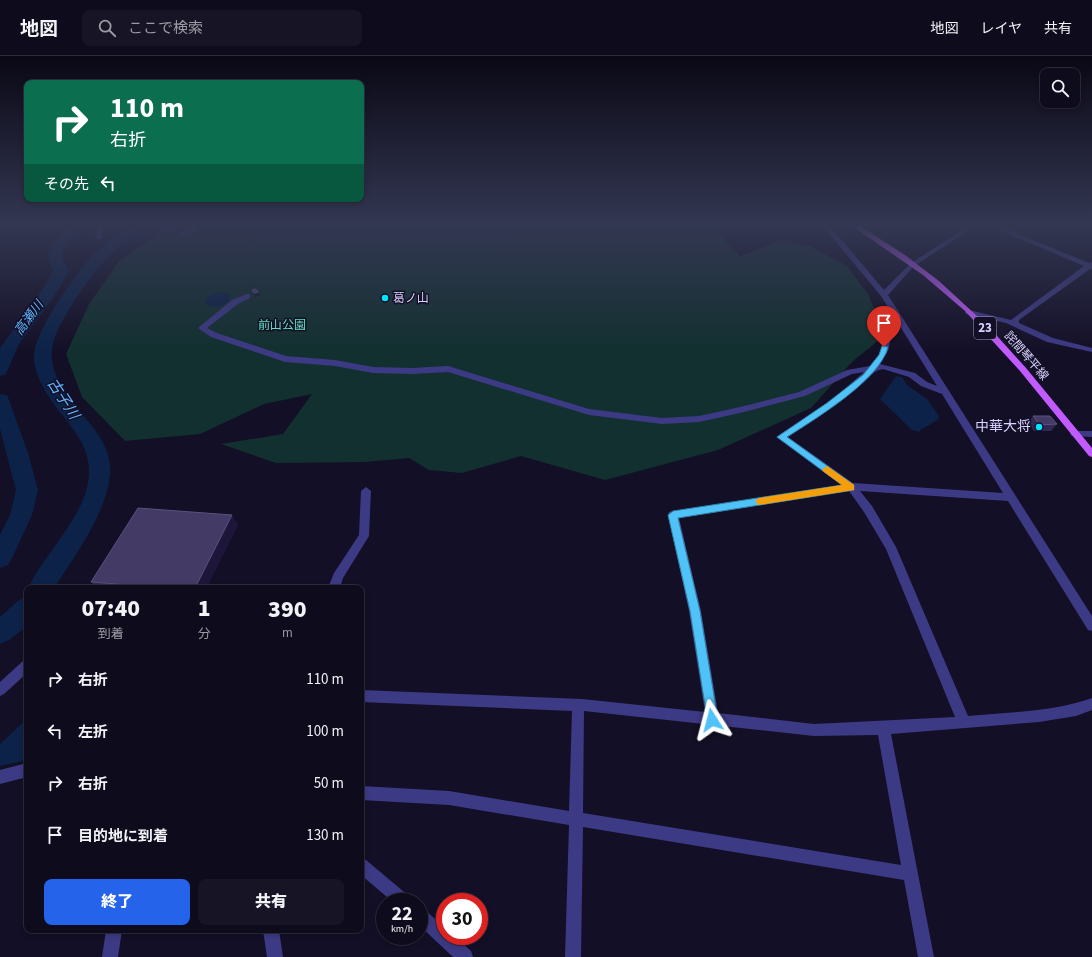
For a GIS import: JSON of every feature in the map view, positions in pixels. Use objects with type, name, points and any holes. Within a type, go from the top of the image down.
[{"type":"main road","name":"詫間琴平線","points":[[916,268],[946,290],[1024,369],[1092,454]]},
{"type":"street","points":[[861,268],[884,296],[1092,626]]},
{"type":"street","points":[[884,296],[909,268]]},
{"type":"street","points":[[1015,324],[1015,320],[1088,268]]},
{"type":"street","points":[[247,296],[235,302],[202,328],[214,336],[285,359],[303,362],[335,363],[373,370],[412,372],[448,369],[589,412],[632,418],[662,421],[699,419],[802,394],[850,372],[883,366],[912,376],[924,384],[944,392]]},
{"type":"street","points":[[969,312],[1008,321],[1050,340],[1092,350]]},
{"type":"street","points":[[894,313],[889,318],[886,328],[886,339],[882,355],[865,376],[830,404],[781,437],[851,487],[868,510],[891,547],[964,723]]},
{"type":"street","points":[[1076,434],[1092,434]]},
{"type":"street","points":[[712,720],[695,611],[673,515],[851,487],[1010,497]]},
{"type":"street","points":[[335,585],[338,576],[364,536],[366,491]]},
{"type":"street","points":[[0,690],[24,668]]},
{"type":"street","points":[[364,696],[578,705],[814,730],[883,728],[964,723],[1039,716],[1076,710],[1092,704]]},
{"type":"street","points":[[573,957],[578,705]]},
{"type":"street","points":[[883,728],[926,957]]},
{"type":"street","points":[[0,777],[24,771]]},
{"type":"street","points":[[364,793],[449,798],[910,874]]},
{"type":"street","points":[[364,868],[394,893]]},
{"type":"street","points":[[428,922],[465,957]]},
{"type":"street","points":[[110,957],[114,933]]},
{"type":"street","points":[[271,933],[274,957]]},
{"type":"green space","name":"前山公園","points":[[114,268],[849,268],[868,294],[885,335],[852,362],[811,408],[718,450],[605,480],[521,456],[462,473],[429,470],[409,458],[365,462],[276,463],[221,444],[283,434],[312,394],[264,404],[200,434],[125,441],[82,397],[66,354],[89,304]]},
{"type":"water","points":[[219,292],[230,294],[231,296],[229,301],[223,305],[214,307],[205,303],[208,297]]},
{"type":"water","points":[[896,376],[902,377],[907,385],[927,399],[939,416],[938,420],[920,430],[920,432],[912,430],[880,399]]},
{"type":"water","points":[[24,722],[24,761],[0,766],[0,744]]},
{"type":"building","points":[[256,289],[258,292],[254,293],[252,290]]},
{"type":"building","points":[[1033,416],[1050,416],[1057,424],[1040,425]]},
{"type":"building","points":[[138,508],[232,515],[197,585],[129,585],[91,582]]},
{"type":"waterway","name":"高瀬川","points":[[0,370],[6,352],[21,329],[45,298],[61,272],[59,268]]},
{"type":"waterway","name":"古子川","points":[[42,585],[67,548],[84,518],[97,488],[100,474],[100,463],[92,441],[56,393],[48,377],[43,359],[43,353],[49,331],[57,316],[90,268]]},
{"type":"waterway","name":"高瀬川","points":[[0,400],[18,453],[27,490],[21,515],[0,558]]},
{"type":"waterway","name":"古子川","points":[[0,632],[24,612]]},
{"type":"slow traffic","points":[[759,501],[851,487],[827,470]]},
{"type":"place","name":"葛ノ山","points":[[385,298]]},
{"type":"place","name":"中華大将","points":[[1039,427]]},
{"type":"route","points":[[712,720],[695,611],[673,515],[851,487],[781,437],[830,404],[865,376],[882,355],[884,347]]}]
